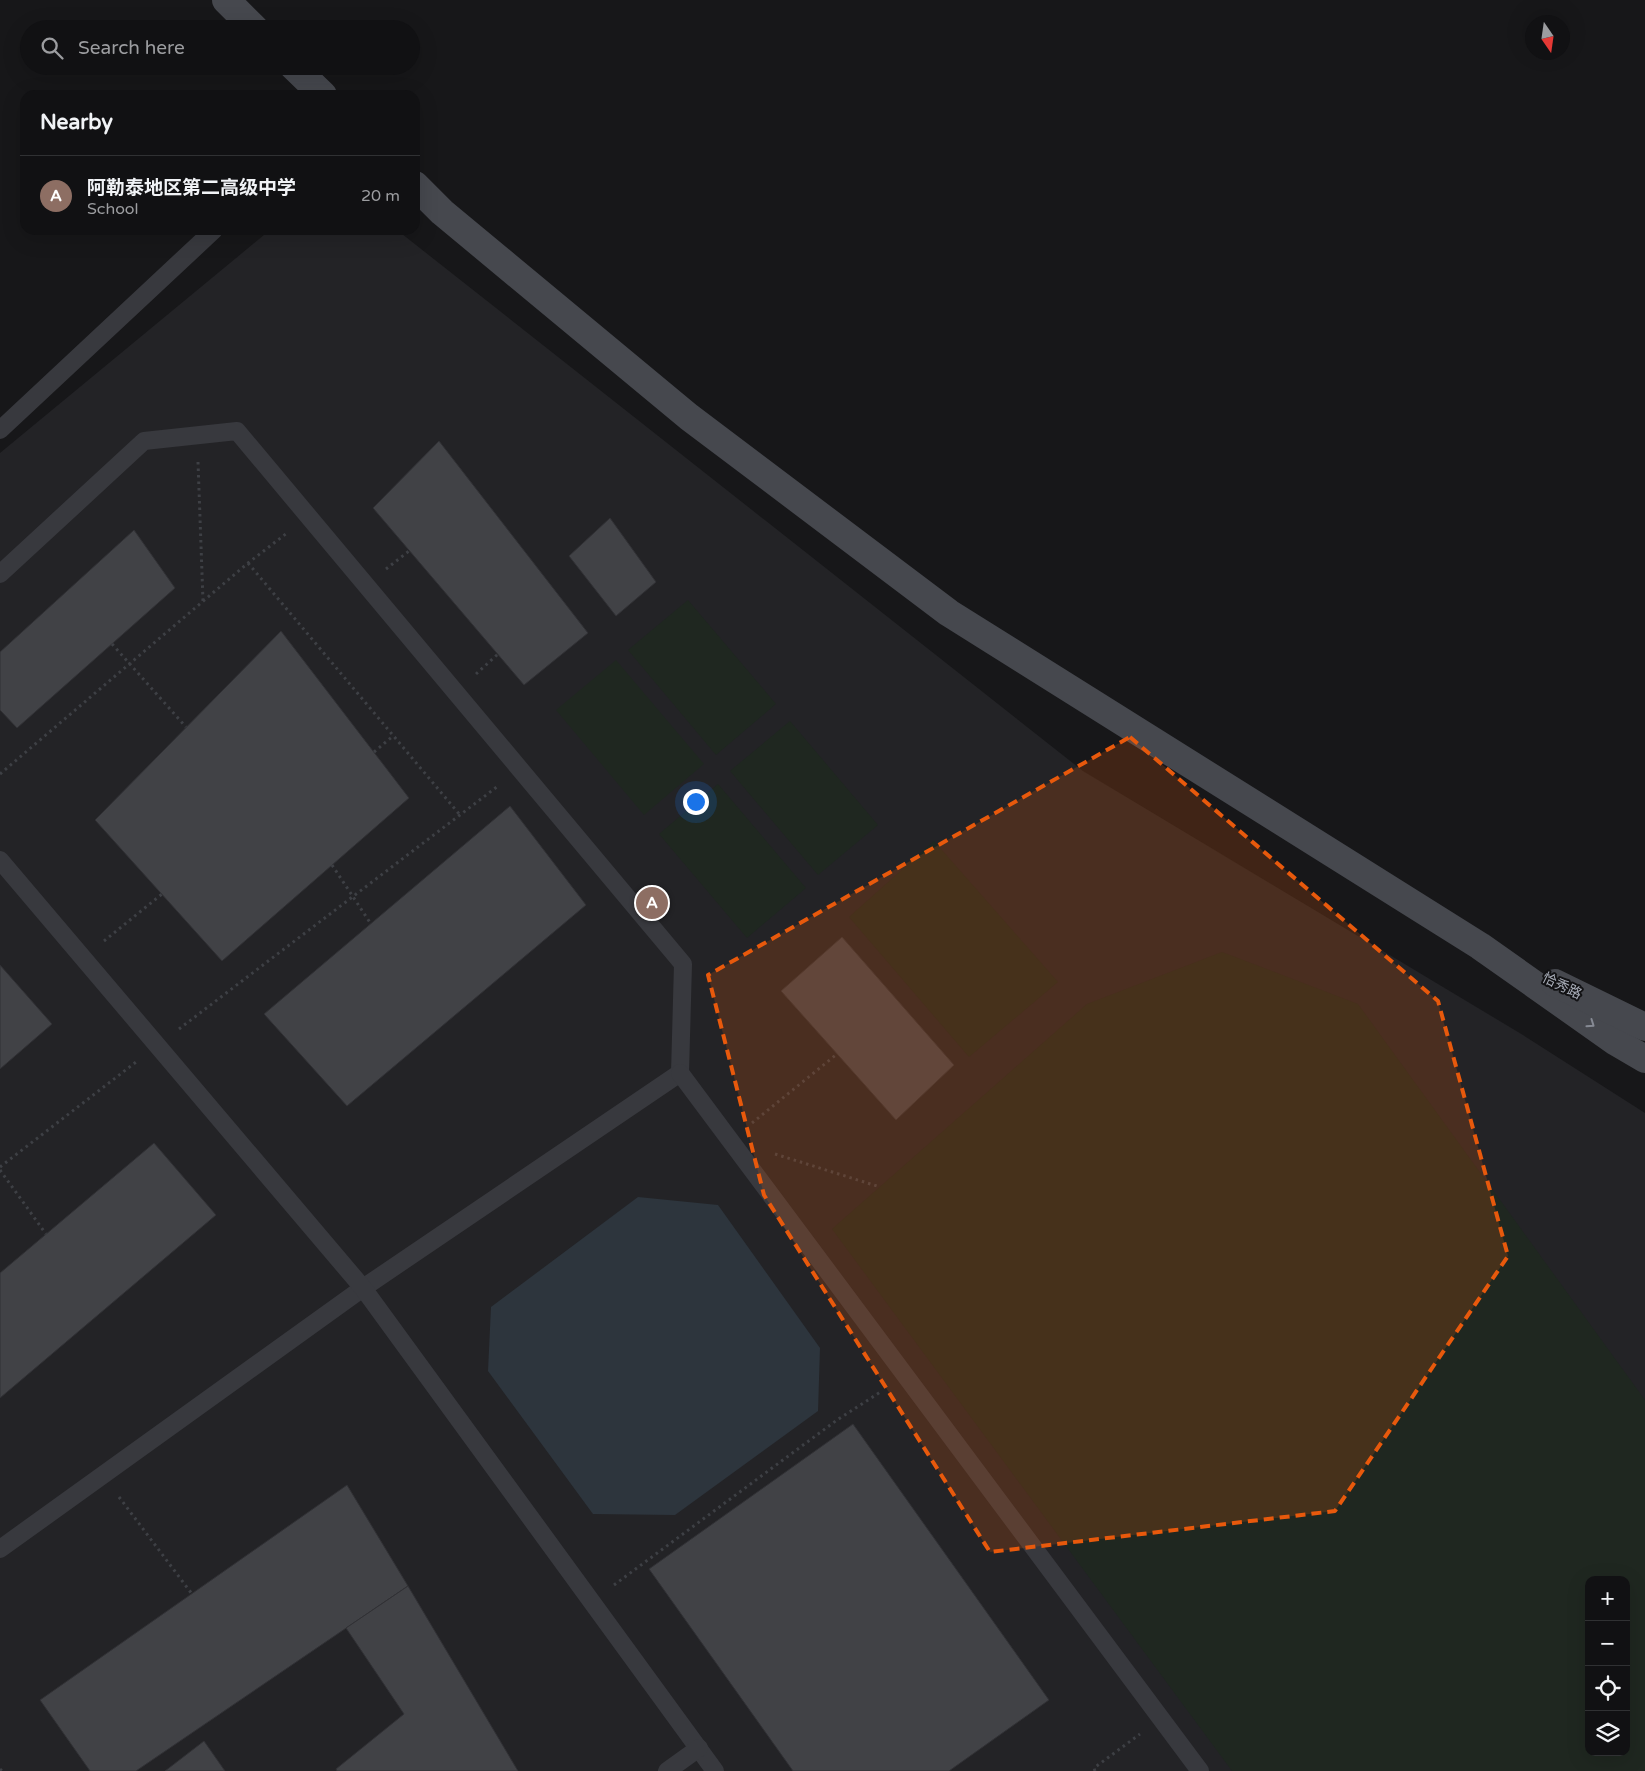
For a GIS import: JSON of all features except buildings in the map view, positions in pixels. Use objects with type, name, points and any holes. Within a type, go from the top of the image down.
[{"type":"street","points":[[226,0],[246,20]]},
{"type":"street","points":[[302,75],[318,90]]},
{"type":"street","points":[[420,190],[442,212],[689,417],[949,613],[1480,946],[1616,1042],[1645,1060]]},
{"type":"street","name":"恰秀路","points":[[1480,946],[1645,1027]]},
{"type":"lane","points":[[0,430],[209,235]]},
{"type":"lane","points":[[0,574],[144,441],[237,431],[683,964],[680,1073],[1200,1771]]},
{"type":"lane","points":[[0,860],[362,1288],[715,1771]]},
{"type":"lane","points":[[0,1549],[362,1288],[680,1073]]},
{"type":"lane","points":[[666,1771],[699,1748]]},
{"type":"path","points":[[198,484],[203,601]]},
{"type":"path","points":[[0,774],[248,563],[308,516]]},
{"type":"path","points":[[248,563],[460,815]]},
{"type":"path","points":[[112,644],[186,727]]},
{"type":"path","points":[[374,752],[393,736]]},
{"type":"path","points":[[46,1234],[0,1168],[157,1045],[520,769]]},
{"type":"path","points":[[332,865],[371,924]]},
{"type":"path","points":[[83,958],[162,894]]},
{"type":"path","points":[[730,1140],[837,1054]]},
{"type":"path","points":[[730,1140],[880,1187]]},
{"type":"path","points":[[591,1601],[837,1420],[906,1376]]},
{"type":"path","points":[[102,1475],[192,1594]]},
{"type":"path","points":[[1095,1771],[1094,1768],[1161,1719]]},
{"type":"highlighted area","points":[[1130,737],[1438,1001],[1508,1256],[1335,1511],[990,1552],[764,1195],[708,975]]},
{"type":"shaded area","points":[[264,235],[403,235],[1083,771],[1523,1035],[1645,1113],[1645,1771],[0,1771],[0,453]]},
{"type":"shaded area","points":[[688,600],[776,704],[716,755],[628,650]]},
{"type":"shaded area","points":[[616,660],[704,764],[644,815],[556,710]]},
{"type":"shaded area","points":[[790,721],[878,825],[818,875],[730,771]]},
{"type":"shaded area","points":[[718,784],[806,888],[747,938],[659,834]]},
{"type":"shaded area","points":[[934,841],[1058,982],[969,1057],[849,917]]},
{"type":"shaded area","points":[[1222,952],[1358,1004],[1645,1400],[1645,1771],[1232,1771],[832,1229],[1087,1004]]},
{"type":"shaded area","points":[[638,1197],[718,1205],[820,1348],[818,1411],[675,1515],[593,1514],[488,1371],[491,1307]]},
{"type":"place","name":"阿勒泰地区第二高级中学","points":[[652,903]]}]
